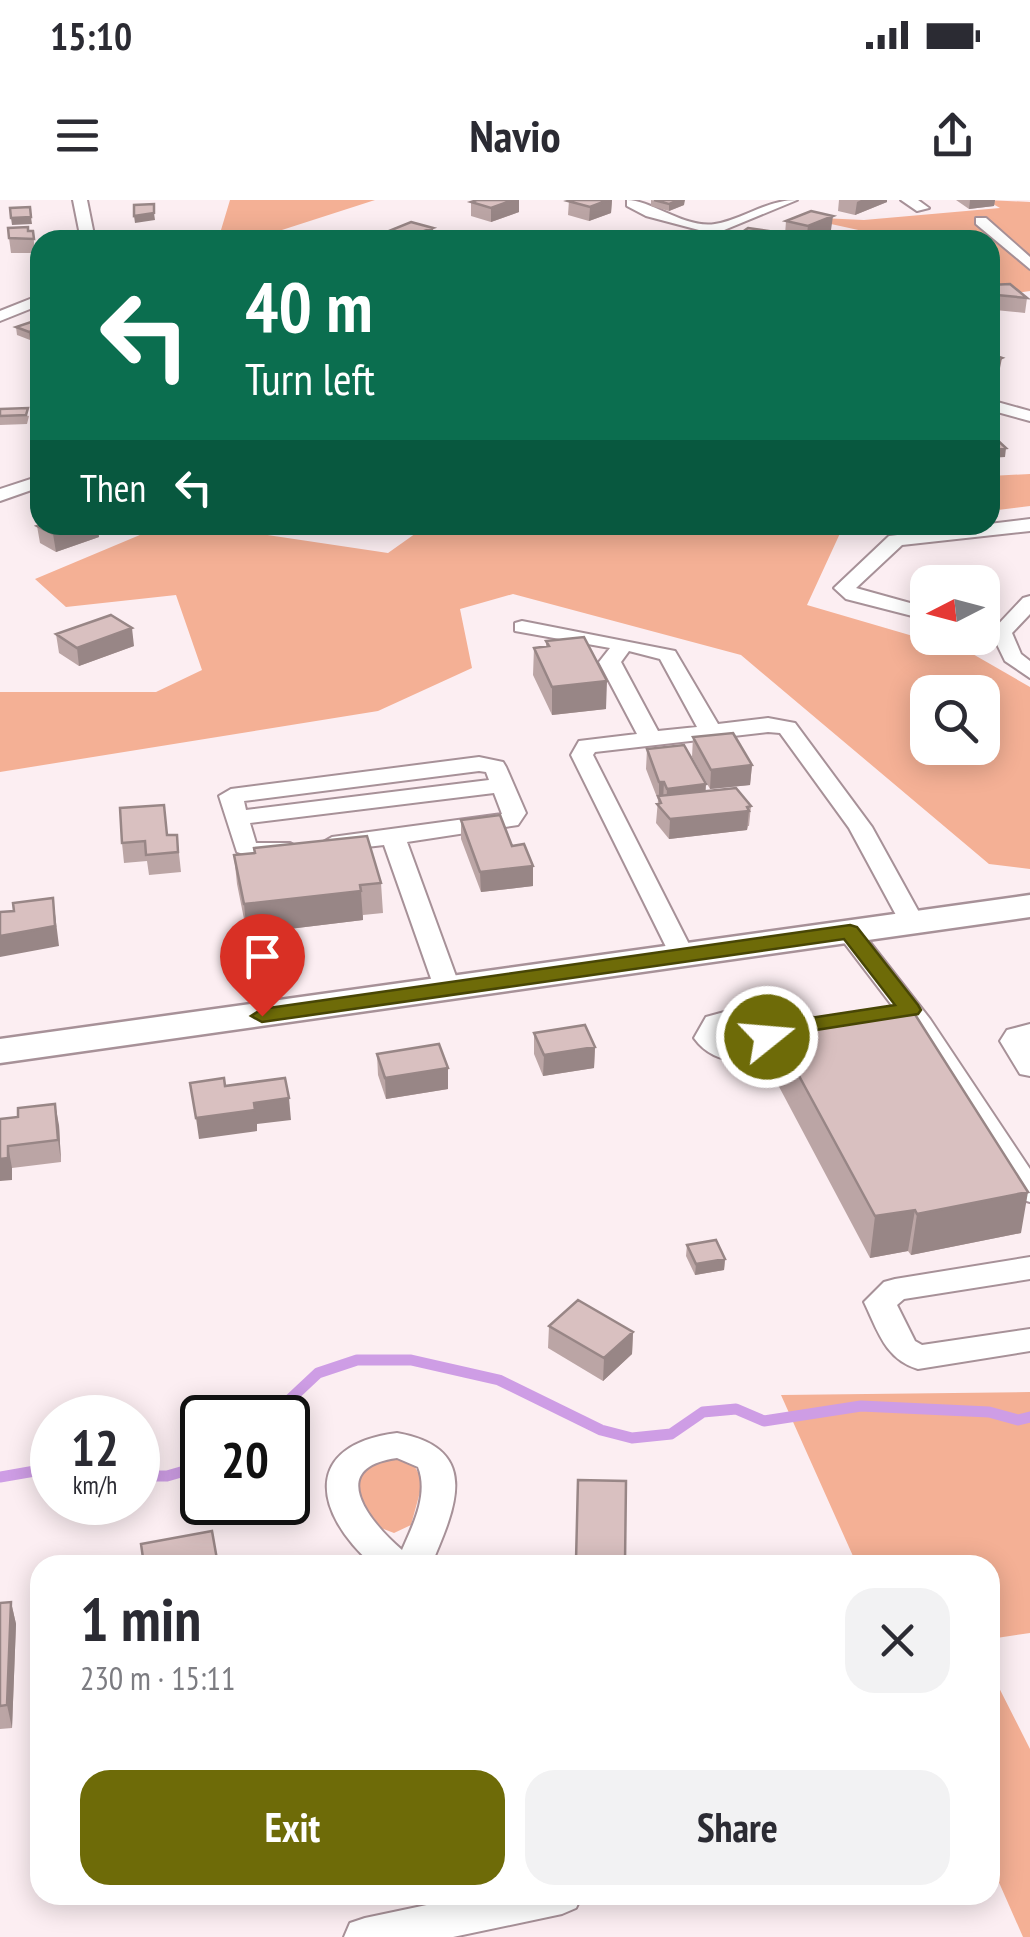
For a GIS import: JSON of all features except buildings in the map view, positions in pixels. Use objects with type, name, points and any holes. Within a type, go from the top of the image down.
[{"type":"highway","points":[[0,1051],[1030,906]]},
{"type":"street","points":[[80,200],[86,230]]},
{"type":"street","points":[[637,204],[655,200]]},
{"type":"street","points":[[637,204],[713,230],[790,200]]},
{"type":"street","points":[[981,221],[991,230]]},
{"type":"street","points":[[1000,238],[1030,265]]},
{"type":"street","points":[[0,316],[30,304]]},
{"type":"street","points":[[1000,402],[1030,398]]},
{"type":"street","points":[[1000,407],[1030,416]]},
{"type":"street","points":[[0,495],[30,484]]},
{"type":"street","points":[[1000,529],[1030,526]]},
{"type":"street","points":[[910,610],[854,596],[844,588],[896,540],[944,535]]},
{"type":"street","points":[[1000,624],[1030,602]]},
{"type":"street","points":[[522,626],[668,655],[712,731]]},
{"type":"street","points":[[1000,641],[1030,672]]},
{"type":"street","points":[[624,644],[610,662],[650,737]]},
{"type":"street","points":[[682,956],[582,752],[590,744],[768,725],[791,731],[860,828],[912,923]]},
{"type":"street","points":[[461,766],[492,766],[514,813],[510,820],[392,837],[254,852],[245,848],[229,800],[235,794],[461,766]]},
{"type":"street","points":[[392,837],[448,990]]},
{"type":"street","points":[[850,932],[910,1010],[1030,1192]]},
{"type":"street","points":[[874,1015],[910,1010]]},
{"type":"street","points":[[766,1031],[838,1020]]},
{"type":"street","points":[[1030,1032],[1014,1041],[1030,1068]]},
{"type":"street","points":[[1030,1268],[895,1290],[880,1302],[903,1349],[918,1357],[1030,1340]]},
{"type":"street","points":[[385,1555],[357,1528],[344,1502],[345,1476],[354,1460],[387,1445],[421,1452],[431,1460],[439,1478],[428,1528],[417,1555]]},
{"type":"street","points":[[365,1937],[483,1905]]},
{"type":"shaded area","points":[[230,200],[375,200],[282,230],[221,230]]},
{"type":"shaded area","points":[[986,200],[1030,202],[1030,291],[1000,296],[1000,230],[858,230],[799,217],[864,220],[1000,208]]},
{"type":"shaded area","points":[[1030,474],[1030,506],[1000,510],[1000,476]]},
{"type":"shaded area","points":[[140,535],[267,535],[388,553],[413,535],[839,535],[807,605],[910,635],[910,655],[974,655],[1030,687],[1030,869],[989,864],[741,655],[513,594],[460,609],[472,668],[378,711],[0,772],[0,692],[156,692],[202,670],[176,595],[66,607],[35,579]]},
{"type":"shaded area","points":[[1030,1392],[1030,1633],[1000,1638],[1000,1555],[853,1555],[781,1395]]},
{"type":"shaded area","points":[[400,1457],[412,1462],[423,1481],[411,1525],[394,1533],[373,1525],[355,1487],[372,1465]]},
{"type":"shaded area","points":[[1000,1690],[1030,1749],[1030,1937],[1023,1937],[1000,1885]]},
{"type":"waterway","points":[[295,1395],[318,1373],[357,1360],[411,1360],[499,1380],[601,1430],[632,1438],[671,1434],[703,1412],[736,1409],[764,1421],[861,1406],[989,1412],[1018,1420],[1030,1417]]},
{"type":"waterway","points":[[0,1477],[30,1472]]},
{"type":"waterway","points":[[160,1476],[180,1472]]},
{"type":"route","points":[[262,1016],[850,932],[910,1010],[766,1031],[767,1037]]}]
